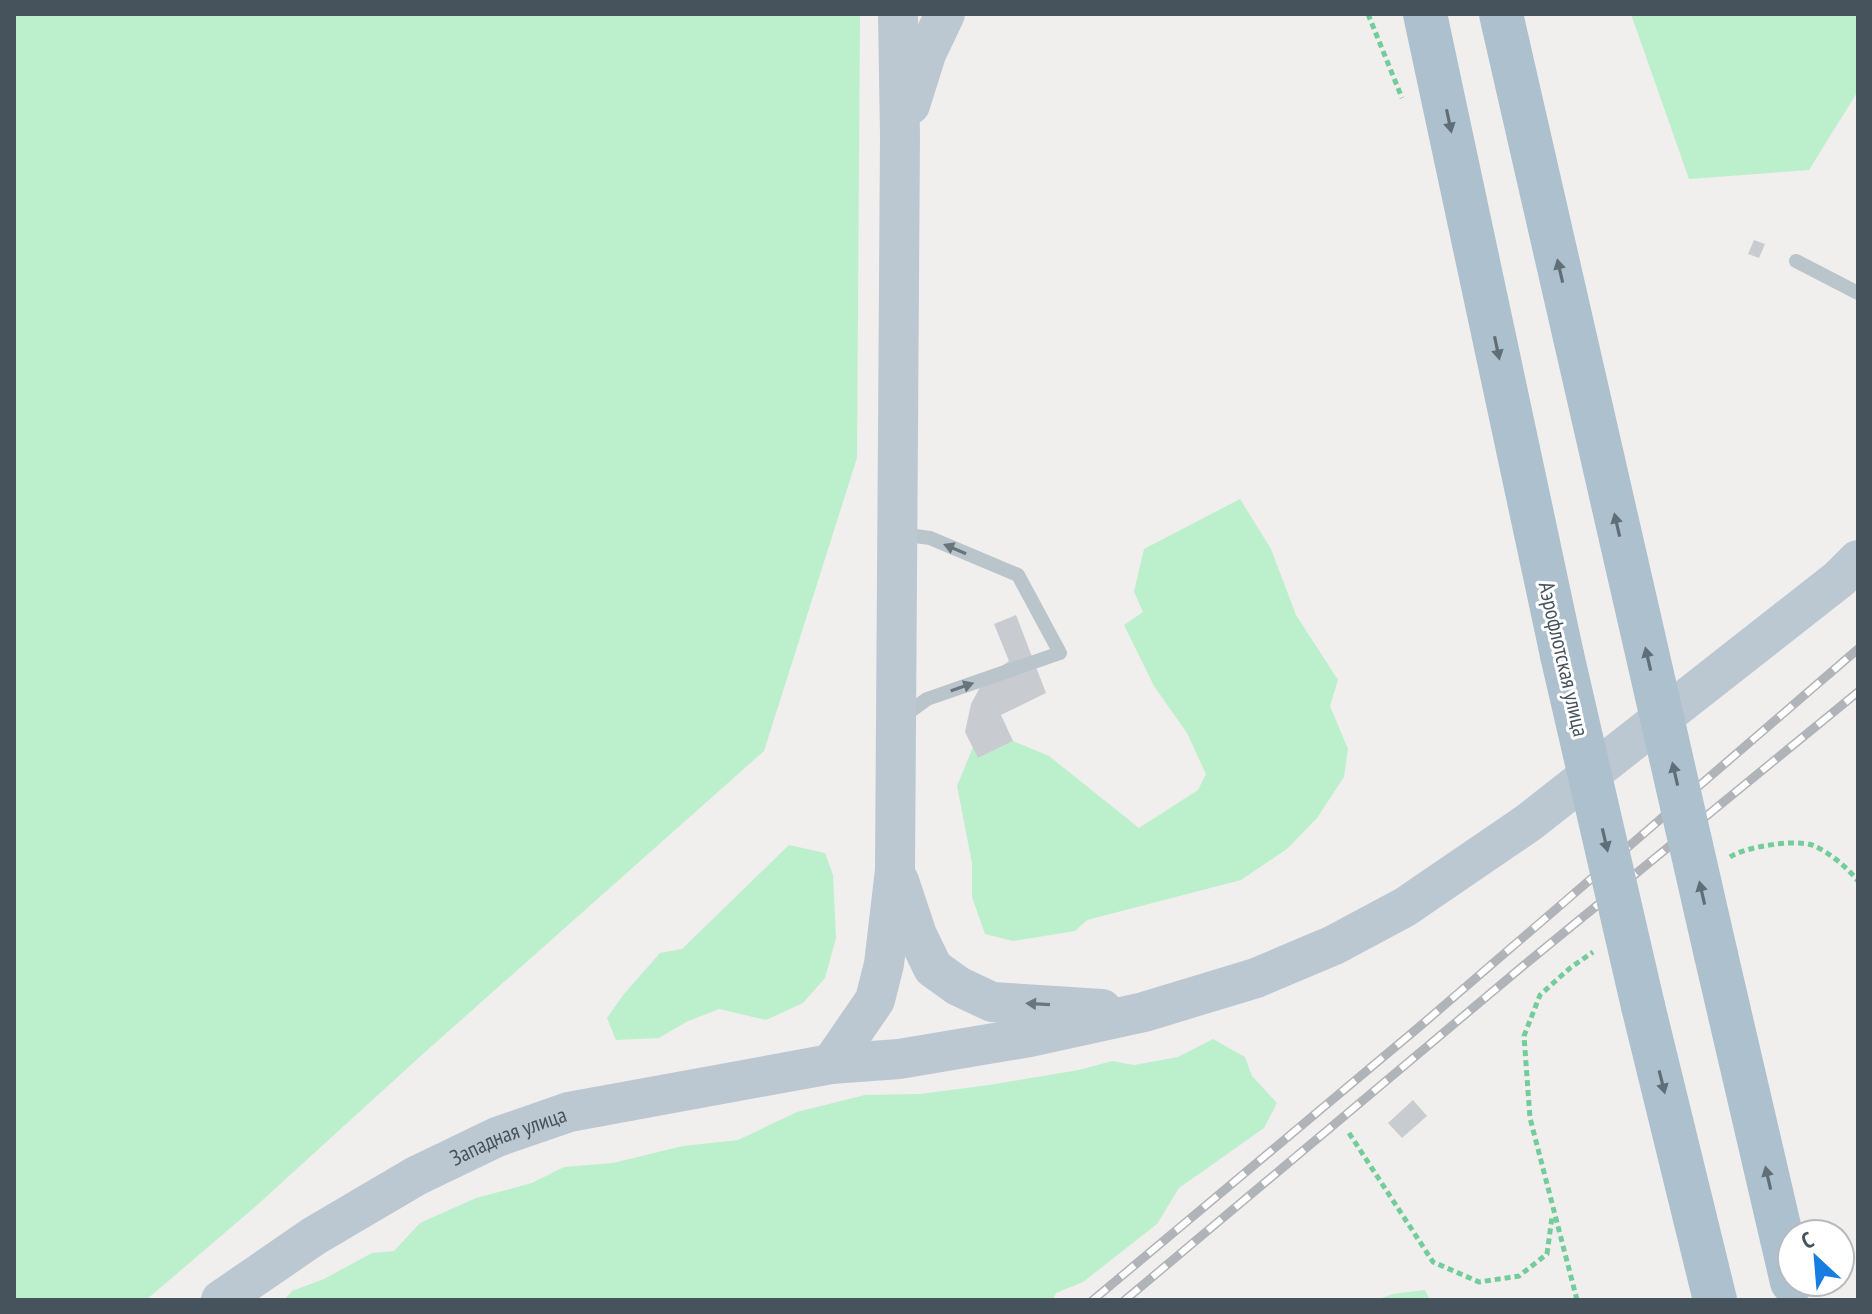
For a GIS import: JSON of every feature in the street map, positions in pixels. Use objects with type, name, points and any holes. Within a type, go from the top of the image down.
[{"type":"main road","points":[[1501,14],[1777,1218]]},
{"type":"main road","name":"Аэрофлотская улица","points":[[1423,24],[1562,655],[1715,1300]]},
{"type":"street","points":[[831,1064],[875,1000],[884,964],[895,870],[900,136],[898,14]]},
{"type":"street","points":[[900,136],[926,54],[945,14]]},
{"type":"street","name":"Западная улица","points":[[221,1300],[327,1229],[416,1176],[497,1137],[569,1112],[831,1064],[899,1059],[1030,1037],[1144,1012],[1256,978],[1334,945],[1405,907],[1528,823],[1839,579],[1858,560]]},
{"type":"street","points":[[895,870],[917,935],[933,968],[958,986],[992,1002],[1144,1012]]},
{"type":"lane","points":[[1796,261],[1858,293]]},
{"type":"lane","points":[[894,723],[927,699],[1060,653],[1018,575],[930,538],[897,534]]},
{"type":"path","points":[[1349,1133],[1433,1262],[1479,1282],[1519,1276],[1547,1254],[1553,1212]]},
{"type":"green space","points":[[14,14],[860,14],[857,458],[764,751],[256,1206],[146,1300],[14,1300]]},
{"type":"green space","points":[[1631,14],[1858,14],[1858,91],[1809,170],[1689,179]]},
{"type":"green space","points":[[1240,499],[1271,549],[1296,615],[1338,680],[1330,706],[1348,749],[1344,777],[1317,818],[1287,849],[1241,880],[1087,920],[1075,931],[1013,941],[985,934],[972,897],[972,863],[957,786],[973,747],[978,758],[1013,741],[1049,756],[1139,828],[1198,790],[1206,774],[1187,733],[1154,686],[1124,625],[1143,612],[1134,592],[1144,549]]},
{"type":"green space","points":[[789,845],[825,853],[833,875],[836,938],[825,978],[803,1003],[766,1020],[719,1009],[686,1022],[659,1038],[616,1040],[607,1018],[660,953],[682,949]]},
{"type":"green space","points":[[1213,1039],[1245,1057],[1252,1076],[1277,1103],[1264,1128],[1179,1188],[1157,1224],[1083,1282],[1056,1293],[1053,1300],[284,1300],[292,1291],[324,1279],[372,1253],[394,1251],[420,1223],[476,1198],[532,1183],[564,1167],[613,1163],[683,1146],[738,1140],[797,1112],[865,1095],[920,1094],[989,1085],[1079,1070],[1112,1061],[1134,1065],[1178,1057]]},
{"type":"green space","points":[[1425,1290],[1430,1300],[1377,1300],[1392,1294]]},
{"type":"building","points":[[1754,240],[1765,244],[1759,258],[1748,254]]},
{"type":"building","points":[[1016,615],[1046,693],[1001,715],[1013,741],[978,758],[965,732],[971,704],[985,678],[1009,661],[994,624]]},
{"type":"building","points":[[1413,1100],[1427,1116],[1402,1138],[1388,1123]]},
{"type":"railway","points":[[1093,1300],[1419,1027],[1858,649]]},
{"type":"railway","points":[[1125,1300],[1523,966],[1858,692]]}]
